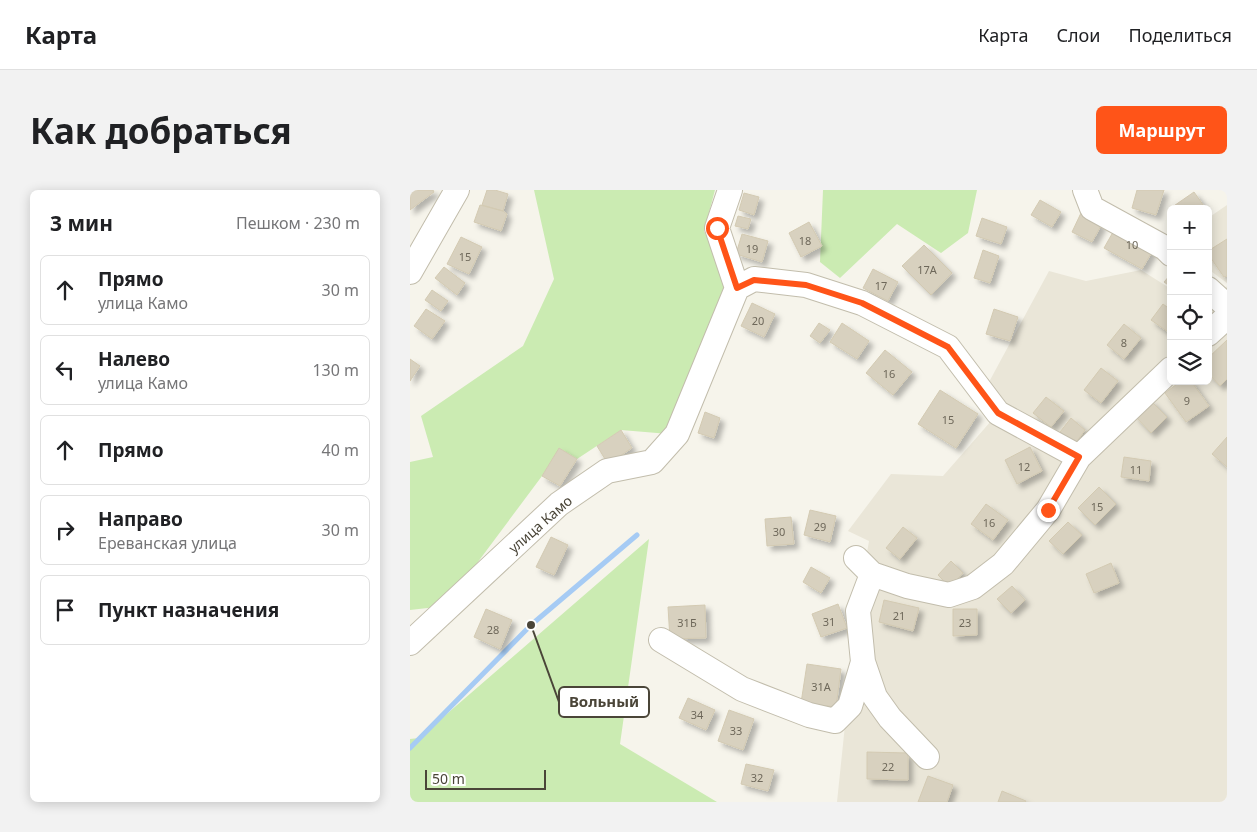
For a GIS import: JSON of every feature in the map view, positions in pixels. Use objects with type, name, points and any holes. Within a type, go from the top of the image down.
[{"type":"street","points":[[410,272],[457,190]]},
{"type":"street","points":[[730,190],[717,228],[737,288],[754,280],[806,285],[862,303],[948,347],[998,413],[1079,457]]},
{"type":"street","points":[[1085,190],[1092,208],[1167,250]]},
{"type":"street","name":"улица Камо","points":[[410,642],[559,504],[606,472],[652,462],[677,434],[737,288]]},
{"type":"street","points":[[1212,293],[1227,306]]},
{"type":"street","points":[[1212,330],[1227,317]]},
{"type":"street","points":[[927,757],[890,718],[875,697],[863,662],[858,610],[864,566],[907,586],[949,595],[973,587],[1003,564],[1048,510],[1079,457],[1167,373]]},
{"type":"street","points":[[661,640],[742,689],[809,715],[835,721],[850,706],[863,662]]},
{"type":"shaded area","points":[[1227,205],[1227,283],[1212,272],[1212,215]]},
{"type":"shaded area","points":[[1141,270],[1167,286],[1167,385],[1212,385],[1212,306],[1227,286],[1227,802],[837,802],[857,610],[869,541],[848,531],[891,474],[943,476],[998,413],[989,382],[1049,271],[1086,281]]},
{"type":"green space","points":[[534,190],[715,190],[704,231],[731,285],[669,434],[621,430],[577,459],[559,449],[542,476],[445,606],[410,610],[410,462],[433,457],[421,416],[523,346],[554,279]]},
{"type":"green space","points":[[823,190],[977,190],[968,233],[941,253],[897,224],[840,278],[820,262]]},
{"type":"green space","points":[[649,539],[620,744],[717,802],[410,802],[410,739],[419,738]]},
{"type":"building","points":[[410,190],[433,190],[434,192],[410,210]]},
{"type":"building","points":[[487,190],[508,194],[503,211],[482,205]]},
{"type":"building","points":[[1137,190],[1164,190],[1156,215],[1132,208]]},
{"type":"building","points":[[1194,192],[1203,205],[1175,205]]},
{"type":"building","points":[[744,193],[759,197],[754,215],[739,210]]},
{"type":"building","points":[[1040,200],[1061,212],[1052,227],[1031,215]]},
{"type":"building","points":[[480,205],[503,211],[507,214],[501,231],[474,222]]},
{"type":"building","points":[[1081,213],[1102,224],[1092,242],[1072,232]]},
{"type":"building","points":[[738,216],[751,219],[748,229],[735,226]]},
{"type":"building","points":[[982,218],[1007,227],[1001,244],[976,236]]},
{"type":"building","points":[[1121,218],[1159,240],[1142,269],[1104,248]]},
{"type":"building","points":[[809,222],[822,246],[801,257],[789,233]]},
{"type":"building","points":[[742,234],[768,241],[762,262],[736,254]]},
{"type":"building","points":[[461,237],[482,247],[469,274],[447,264]]},
{"type":"building","points":[[1227,239],[1227,276],[1224,277],[1212,260],[1212,248]]},
{"type":"building","points":[[924,245],[952,273],[931,295],[902,266]]},
{"type":"building","points":[[983,250],[999,256],[990,283],[974,278]]},
{"type":"building","points":[[444,267],[465,283],[457,295],[435,278]]},
{"type":"building","points":[[873,269],[898,282],[888,301],[863,288]]},
{"type":"building","points":[[432,290],[448,301],[441,311],[425,300]]},
{"type":"building","points":[[752,303],[775,314],[764,337],[741,326]]},
{"type":"building","points":[[1163,304],[1167,307],[1167,331],[1151,320]]},
{"type":"building","points":[[426,309],[445,321],[432,339],[414,326]]},
{"type":"building","points":[[994,309],[1018,317],[1010,341],[986,334]]},
{"type":"building","points":[[819,323],[830,330],[820,343],[810,336]]},
{"type":"building","points":[[842,323],[869,341],[857,359],[830,342]]},
{"type":"building","points":[[1124,324],[1141,338],[1124,359],[1107,345]]},
{"type":"building","points":[[1227,340],[1227,379],[1220,386],[1212,377],[1212,354]]},
{"type":"building","points":[[885,350],[912,372],[893,395],[866,373]]},
{"type":"building","points":[[410,359],[420,366],[410,381]]},
{"type":"building","points":[[1101,368],[1118,381],[1101,403],[1084,390]]},
{"type":"building","points":[[1176,385],[1194,385],[1209,406],[1186,422],[1165,393]]},
{"type":"building","points":[[940,390],[978,414],[956,448],[918,424]]},
{"type":"building","points":[[1046,397],[1064,411],[1051,427],[1033,413]]},
{"type":"building","points":[[1150,400],[1167,417],[1151,433],[1134,415]]},
{"type":"building","points":[[705,412],[720,418],[714,438],[698,433]]},
{"type":"building","points":[[1071,418],[1085,430],[1075,444],[1060,432]]},
{"type":"building","points":[[621,430],[632,448],[608,464],[597,446]]},
{"type":"building","points":[[1227,437],[1227,467],[1212,454]]},
{"type":"building","points":[[1030,447],[1042,471],[1017,484],[1005,460]]},
{"type":"building","points":[[559,448],[577,459],[560,486],[542,476]]},
{"type":"building","points":[[1124,457],[1151,461],[1149,481],[1121,477]]},
{"type":"building","points":[[1099,487],[1116,504],[1095,525],[1078,508]]},
{"type":"building","points":[[986,504],[1008,520],[993,540],[971,524]]},
{"type":"building","points":[[810,510],[836,516],[830,542],[804,535]]},
{"type":"building","points":[[791,517],[794,544],[767,546],[765,519]]},
{"type":"building","points":[[1068,522],[1082,535],[1063,554],[1049,541]]},
{"type":"building","points":[[903,527],[917,538],[900,559],[886,548]]},
{"type":"building","points":[[551,537],[568,545],[554,575],[536,567]]},
{"type":"building","points":[[951,561],[963,573],[950,587],[938,575]]},
{"type":"building","points":[[1111,563],[1119,583],[1094,593],[1086,574]]},
{"type":"building","points":[[811,567],[830,578],[821,593],[803,582]]},
{"type":"building","points":[[1012,586],[1025,600],[1011,613],[997,599]]},
{"type":"building","points":[[884,600],[919,608],[913,631],[879,622]]},
{"type":"building","points":[[838,604],[847,628],[821,637],[812,614]]},
{"type":"building","points":[[705,605],[706,638],[670,639],[668,607]]},
{"type":"building","points":[[486,609],[512,620],[500,649],[474,637]]},
{"type":"building","points":[[953,609],[977,609],[977,635],[953,636]]},
{"type":"building","points":[[807,664],[841,669],[836,707],[801,703]]},
{"type":"building","points":[[688,698],[715,710],[706,730],[679,718]]},
{"type":"building","points":[[729,710],[754,719],[743,750],[718,741]]},
{"type":"building","points":[[867,752],[908,753],[908,780],[867,779]]},
{"type":"building","points":[[746,764],[774,770],[768,791],[741,784]]},
{"type":"building","points":[[928,776],[953,785],[947,802],[918,802]]},
{"type":"building","points":[[1002,791],[1026,801],[998,802]]},
{"type":"waterway","points":[[410,748],[531,625],[637,535]]},
{"type":"place","name":"Вольный","points":[[531,625]]},
{"type":"route","points":[[717,228],[737,288],[754,280],[806,285],[862,303],[948,347],[998,413],[1079,457],[1048,510]]}]
